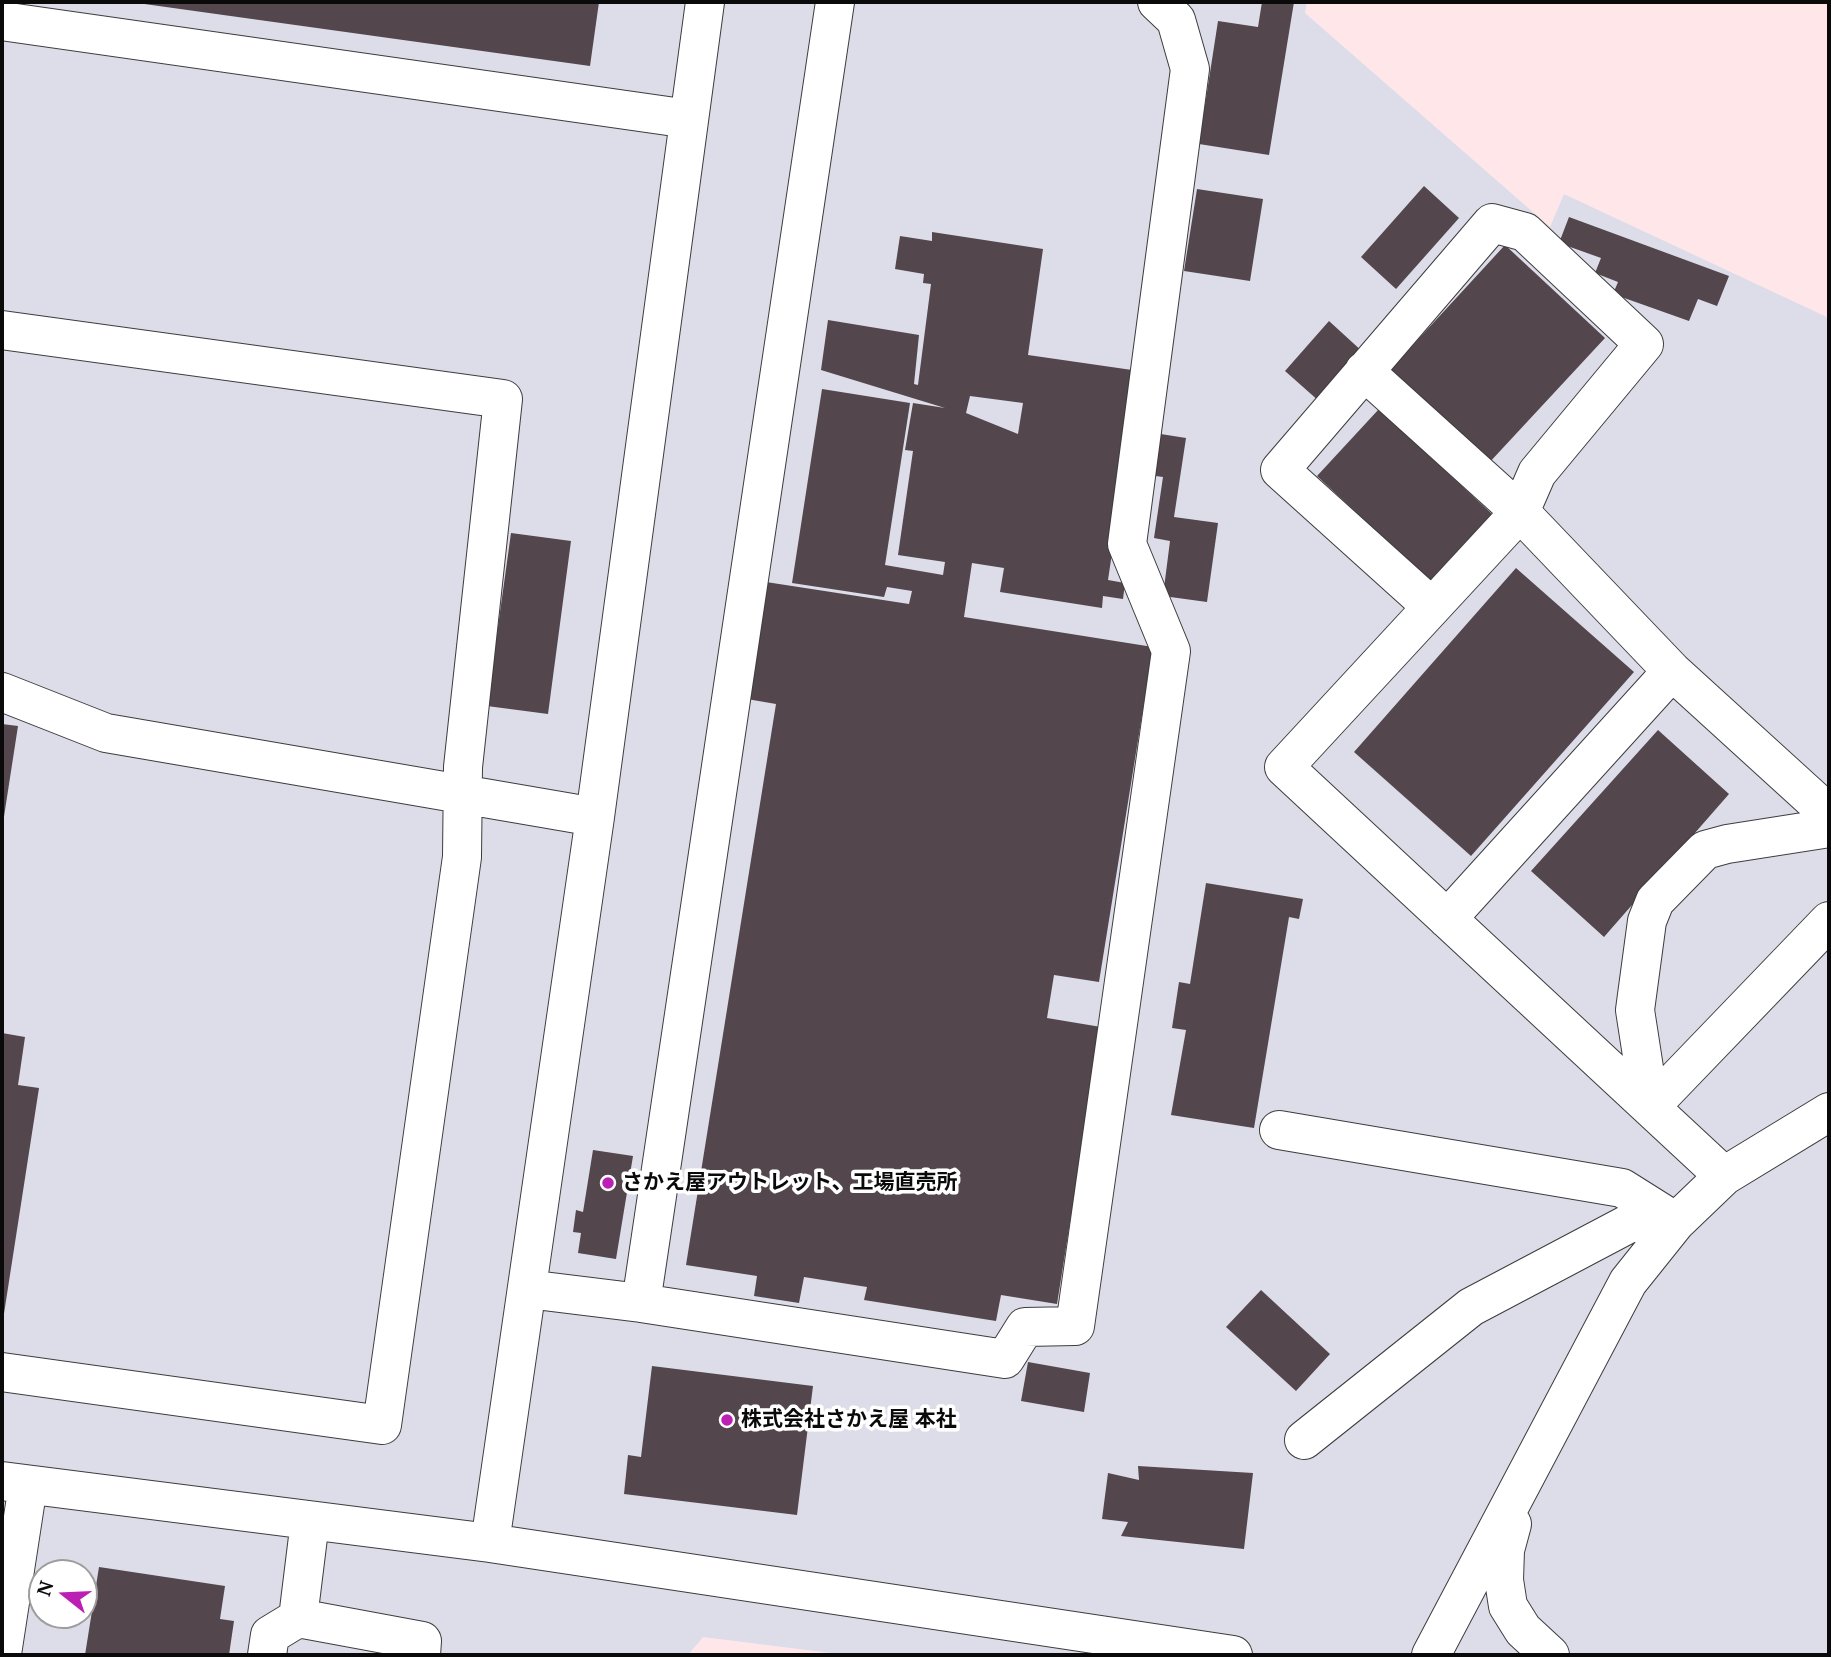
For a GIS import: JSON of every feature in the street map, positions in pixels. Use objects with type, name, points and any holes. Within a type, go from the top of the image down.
[{"type":"street","points":[[490,1543],[595,817],[705,2]]},
{"type":"street","points":[[641,1303],[835,2]]},
{"type":"street","points":[[527,1289],[641,1303],[1005,1359],[1025,1327],[1075,1326],[1171,651],[1127,544],[1189,69],[1176,20],[1157,2]]},
{"type":"street","points":[[2,22],[689,119]]},
{"type":"street","points":[[1432,607],[1280,470],[1492,223],[1525,232],[1644,344],[1537,473],[1520,512],[1284,767],[1724,1176]]},
{"type":"street","points":[[2,330],[503,399],[463,767],[462,857],[382,1425],[2,1373]]},
{"type":"street","points":[[1364,371],[1520,512],[1672,671],[1829,814]]},
{"type":"street","points":[[1447,919],[1672,671]]},
{"type":"street","points":[[2,692],[106,733],[595,817]]},
{"type":"street","points":[[1650,1107],[1635,1010],[1647,921],[1655,901],[1705,850],[1829,828]]},
{"type":"street","points":[[1650,1107],[1829,921]]},
{"type":"street","points":[[1431,1655],[1628,1282],[1676,1222],[1724,1176],[1829,1112]]},
{"type":"street","points":[[1279,1130],[1622,1188],[1676,1222]]},
{"type":"street","points":[[1304,1440],[1471,1307],[1630,1223],[1676,1222]]},
{"type":"street","points":[[1526,1475],[1505,1550],[1504,1580],[1508,1606],[1523,1630],[1550,1655]]},
{"type":"street","points":[[2,1654],[15,1483],[490,1543],[1233,1655]]},
{"type":"street","points":[[298,1618],[310,1521]]},
{"type":"street","points":[[268,1655],[270,1635],[298,1618],[422,1641],[421,1655]]},
{"type":"shaded area","points":[[2,2],[1307,2],[1305,13],[1550,227],[1564,194],[1829,318],[1829,1655],[847,1655],[703,1637],[688,1655],[2,1655]]},
{"type":"building","points":[[130,2],[599,2],[590,66]]},
{"type":"building","points":[[1262,2],[1294,2],[1269,155],[1199,144],[1218,21],[1258,27]]},
{"type":"building","points":[[1424,186],[1459,218],[1396,289],[1361,257]]},
{"type":"building","points":[[1197,189],[1263,199],[1250,281],[1184,271]]},
{"type":"building","points":[[1569,217],[1729,276],[1717,306],[1698,299],[1689,321],[1613,294],[1618,282],[1595,273],[1601,258],[1559,243]]},
{"type":"building","points":[[932,232],[1043,249],[1028,355],[1139,371],[1108,580],[1125,583],[1123,599],[1103,596],[1102,608],[1000,592],[1004,568],[972,563],[964,617],[1153,647],[1099,982],[1054,975],[1047,1018],[1101,1027],[1057,1304],[1001,1295],[996,1321],[864,1300],[867,1287],[804,1277],[799,1303],[754,1296],[757,1276],[686,1265],[776,704],[747,699],[766,582],[909,604],[912,591],[887,587],[884,597],[792,583],[822,389],[910,403],[885,565],[943,575],[945,562],[898,555],[913,451],[905,450],[913,403],[945,408],[821,370],[828,320],[919,335],[914,384],[918,385],[931,284],[923,283],[924,274],[895,269],[900,236],[932,241]],"holes":[[[970,396],[1023,403],[1018,434],[966,413]]]},
{"type":"building","points":[[1505,245],[1605,338],[1488,464],[1388,372]]},
{"type":"building","points":[[1329,321],[1364,353],[1320,402],[1285,371]]},
{"type":"building","points":[[1379,409],[1492,514],[1430,581],[1317,476]]},
{"type":"building","points":[[1148,432],[1186,438],[1174,517],[1218,523],[1207,602],[1163,596],[1170,541],[1154,538],[1163,477],[1141,474]]},
{"type":"building","points":[[511,533],[571,541],[548,714],[487,706]]},
{"type":"building","points":[[1516,568],[1634,672],[1471,856],[1354,752]]},
{"type":"building","points":[[2,724],[18,726],[3,823],[2,823]]},
{"type":"building","points":[[1658,730],[1729,794],[1604,937],[1531,871]]},
{"type":"building","points":[[1206,883],[1303,899],[1299,919],[1289,917],[1254,1128],[1171,1115],[1186,1030],[1172,1028],[1179,982],[1190,984]]},
{"type":"building","points":[[2,1033],[25,1037],[18,1085],[39,1088],[3,1320]]},
{"type":"building","name":"さかえ屋アウトレット、工場直売所","points":[[593,1150],[633,1156],[616,1259],[578,1253],[581,1233],[573,1232],[576,1210],[583,1212]]},
{"type":"building","points":[[1261,1290],[1330,1354],[1296,1391],[1226,1327]]},
{"type":"building","points":[[1028,1362],[1090,1373],[1084,1412],[1021,1401]]},
{"type":"building","name":"株式会社さかえ屋 本社","points":[[652,1366],[813,1386],[797,1515],[624,1494],[628,1455],[641,1457]]},
{"type":"building","points":[[1138,1466],[1253,1473],[1244,1549],[1121,1536],[1128,1522],[1102,1519],[1108,1473],[1139,1480]]},
{"type":"building","points":[[99,1567],[225,1586],[220,1619],[234,1621],[229,1655],[85,1655],[89,1629],[98,1629]]},
{"type":"place","name":"さかえ屋アウトレット、工場直売所","points":[[608,1183]]},
{"type":"place","name":"株式会社さかえ屋 本社","points":[[727,1420]]}]
